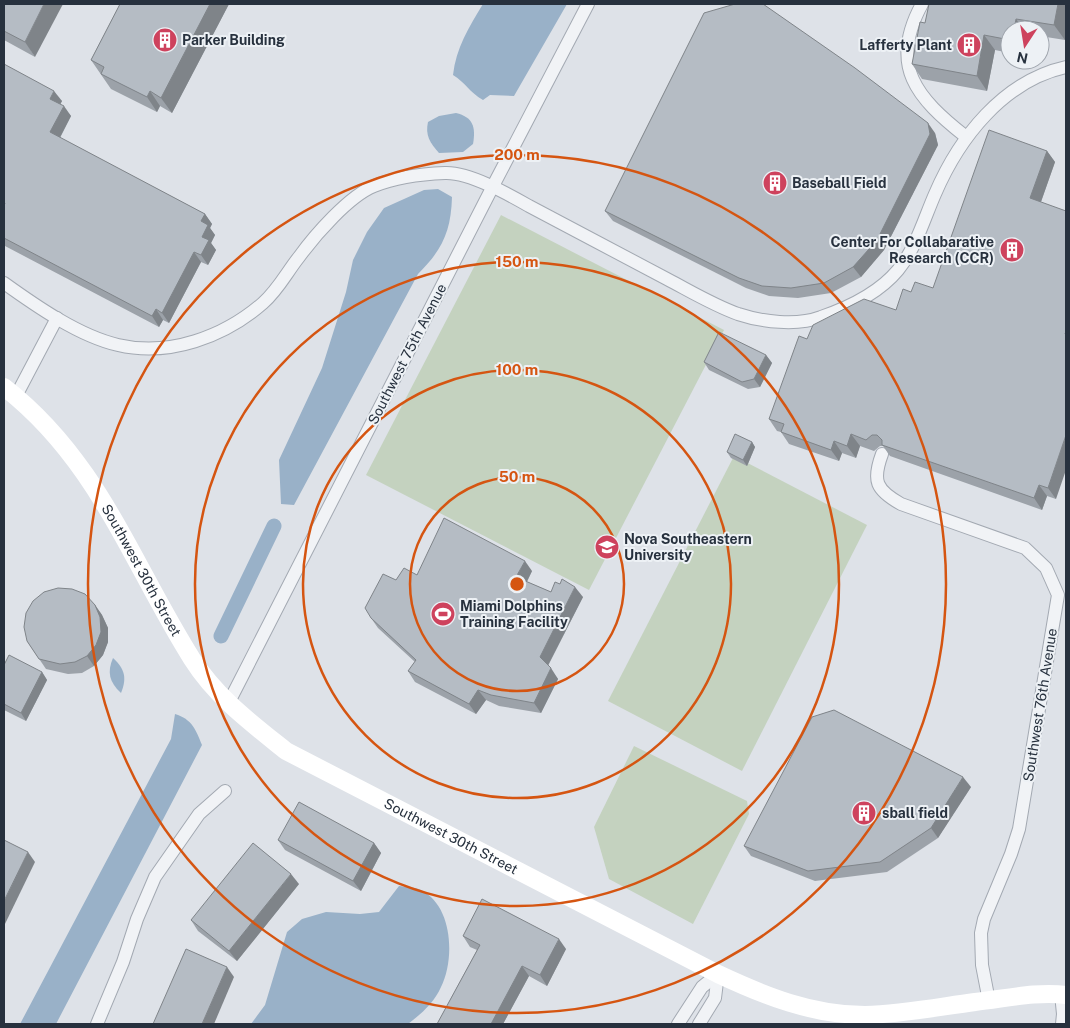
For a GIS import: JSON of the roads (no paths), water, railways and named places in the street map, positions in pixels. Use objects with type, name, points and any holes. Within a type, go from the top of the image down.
[{"type":"street","name":"Southwest 75th Avenue","points":[[228,704],[588,4]]},
{"type":"street","points":[[922,4],[911,26],[907,47],[913,82],[922,98],[966,136]]},
{"type":"street","points":[[4,283],[57,318],[118,345],[150,349],[185,345],[212,336],[264,302],[331,218],[371,187],[404,177],[449,172],[493,186],[737,313],[764,320],[819,318],[877,292],[899,268],[917,238],[950,162],[966,136],[989,110],[1023,86],[1055,70],[1066,67]]},
{"type":"street","points":[[10,392],[57,318]]},
{"type":"street","name":"Southwest 30th Street","points":[[10,392],[30,407],[70,450],[96,488],[193,660],[228,704],[286,751],[718,974],[780,1001],[835,1013],[888,1014],[989,1000],[1065,994]]},
{"type":"street","name":"Southwest 76th Avenue","points":[[882,454],[875,472],[877,484],[884,495],[901,504],[1025,548],[1046,568],[1058,595],[1019,829],[1011,854],[984,919],[981,933],[982,965],[989,1000]]},
{"type":"street","points":[[97,1024],[155,877],[199,814],[225,791]]},
{"type":"street","points":[[678,1024],[702,987],[718,974]]},
{"type":"street","points":[[699,1024],[715,998],[718,974]]},
{"type":"street","points":[[1062,1024],[1065,994]]},
{"type":"water","points":[[483,4],[567,4],[514,96],[490,95],[483,100],[453,75],[460,47]]},
{"type":"water","points":[[456,113],[470,120],[474,133],[473,144],[463,152],[439,153],[429,139],[427,131],[428,122],[439,116]]},
{"type":"water","points":[[438,189],[452,197],[450,220],[444,240],[433,257],[418,274],[294,505],[281,504],[279,460],[322,368],[346,292],[353,260],[367,232],[384,208],[424,190]]},
{"type":"water","points":[[113,658],[124,674],[121,693],[110,677]]},
{"type":"water","points":[[175,714],[189,722],[202,745],[56,1024],[20,1024],[171,739]]},
{"type":"water","points":[[399,886],[419,889],[432,898],[440,908],[448,934],[448,962],[441,987],[431,1003],[422,1012],[408,1024],[251,1024],[265,1005],[287,932],[302,919],[326,912],[360,914],[379,912]]},
{"type":"waterway","points":[[221,636],[274,526]]},
{"type":"place","name":"Parker Building","points":[[165,40]]},
{"type":"place","name":"Lafferty Plant","points":[[969,45]]},
{"type":"place","name":"Baseball Field","points":[[775,183]]},
{"type":"place","name":"Center For Collabarative Research (CCR)","points":[[1012,250]]},
{"type":"place","name":"Nova Southeastern University","points":[[607,547]]},
{"type":"place","name":"Miami Dolphins Training Facility","points":[[443,614]]},
{"type":"place","name":"sball field","points":[[864,813]]}]
